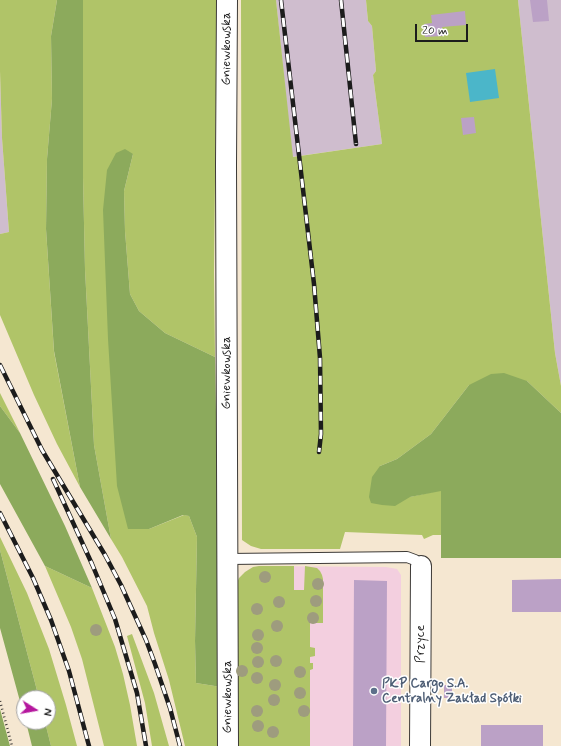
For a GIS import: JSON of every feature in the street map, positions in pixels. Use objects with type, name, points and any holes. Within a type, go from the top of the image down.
[{"type":"street","name":"Gniewkowska","points":[[227,0],[226,180],[228,746]]},
{"type":"street","name":"Przyce","points":[[420,746],[421,566]]},
{"type":"lane","points":[[228,559],[408,557],[421,566]]},
{"type":"path","points":[[0,701],[12,746]]},
{"type":"shaded area","points":[[276,0],[366,0],[368,21],[372,26],[376,71],[373,75],[382,144],[292,157]]},
{"type":"shaded area","points":[[518,0],[561,0],[561,386],[555,353]]},
{"type":"shaded area","points":[[0,71],[2,138],[9,232],[0,234]]},
{"type":"shaded area","points":[[259,566],[386,567],[397,569],[401,575],[401,746],[240,746],[242,575],[249,569]]},
{"type":"green space","points":[[0,0],[57,0],[51,36],[52,99],[47,159],[46,229],[54,352],[80,487],[57,444],[34,395],[0,315],[0,234],[9,232],[2,138]]},
{"type":"green space","points":[[57,0],[83,0],[83,177],[85,269],[94,445],[111,539],[80,487],[54,351],[46,229],[47,159],[52,99],[51,36]]},
{"type":"green space","points":[[83,0],[217,0],[214,272],[215,357],[165,333],[139,311],[130,294],[125,231],[124,191],[133,154],[116,154],[149,529],[184,515],[189,516],[197,537],[195,641],[196,683],[221,687],[221,746],[185,746],[169,680],[147,606],[111,539],[94,445],[85,269],[83,177]]},
{"type":"green space","points":[[241,0],[276,0],[293,157],[382,144],[373,75],[376,71],[372,26],[368,21],[366,0],[518,0],[555,353],[561,386],[561,413],[527,381],[469,385],[431,434],[397,459],[380,466],[410,497],[441,490],[442,535],[433,535],[424,539],[422,535],[345,532],[340,549],[261,549],[251,546],[242,540]]},
{"type":"green space","points":[[125,149],[133,154],[124,191],[125,231],[130,294],[139,311],[165,333],[215,357],[221,687],[196,683],[195,641],[197,537],[189,516],[183,515],[149,529],[128,529],[117,486],[108,339],[103,210],[107,170],[116,153]]},
{"type":"green space","points":[[504,373],[527,381],[561,413],[561,558],[441,558],[441,491],[410,497],[395,506],[371,503],[369,497],[372,477],[380,466],[397,459],[431,434],[469,385],[491,374]]},
{"type":"green space","points":[[0,393],[20,433],[0,406]]},
{"type":"green space","points":[[0,406],[20,433],[65,526],[92,588],[45,566],[0,484]]},
{"type":"green space","points":[[0,537],[27,593],[49,649],[77,746],[51,746],[47,730],[56,730],[56,690],[37,690],[0,550]]},
{"type":"green space","points":[[0,550],[37,690],[17,690],[0,628]]},
{"type":"green space","points":[[45,566],[92,588],[115,647],[123,674],[137,746],[104,746],[82,659],[71,627]]},
{"type":"green space","points":[[294,566],[294,590],[304,590],[305,566],[317,568],[322,575],[323,623],[310,623],[310,647],[315,648],[315,656],[310,657],[310,663],[313,663],[313,669],[310,670],[310,746],[236,746],[237,583],[239,578],[245,572],[253,567]]},
{"type":"green space","points":[[132,634],[154,693],[169,746],[152,746],[145,703],[127,636]]},
{"type":"green space","points":[[0,709],[10,746],[0,746]]},
{"type":"green space","points":[[28,730],[47,730],[51,746],[32,746]]},
{"type":"water","points":[[495,69],[499,98],[470,102],[466,73]]},
{"type":"building","points":[[530,0],[547,0],[549,21],[533,22]]},
{"type":"building","points":[[465,11],[466,25],[442,27],[443,36],[425,37],[424,24],[432,23],[431,15]]},
{"type":"building","points":[[474,117],[476,133],[463,135],[461,118]]},
{"type":"building","points":[[561,579],[561,612],[512,612],[512,580]]},
{"type":"building","points":[[354,580],[387,581],[386,746],[353,746]]},
{"type":"building","points":[[444,685],[452,685],[452,698],[444,698]]},
{"type":"building","points":[[481,725],[543,725],[543,746],[481,746]]},
{"type":"railway","points":[[281,0],[314,284],[320,358],[321,434],[319,452]]},
{"type":"railway","points":[[341,0],[356,144]]},
{"type":"railway","points":[[0,365],[42,450],[105,555],[121,585],[146,640],[155,664],[170,708],[180,746]]},
{"type":"railway","points":[[53,479],[92,564],[115,619],[137,693],[146,746]]},
{"type":"railway","points":[[0,513],[33,578],[51,620],[69,671],[89,746]]},
{"type":"place","name":"PKP Cargo S.A. Centralny Zakład Spółki","points":[[374,691]]}]
